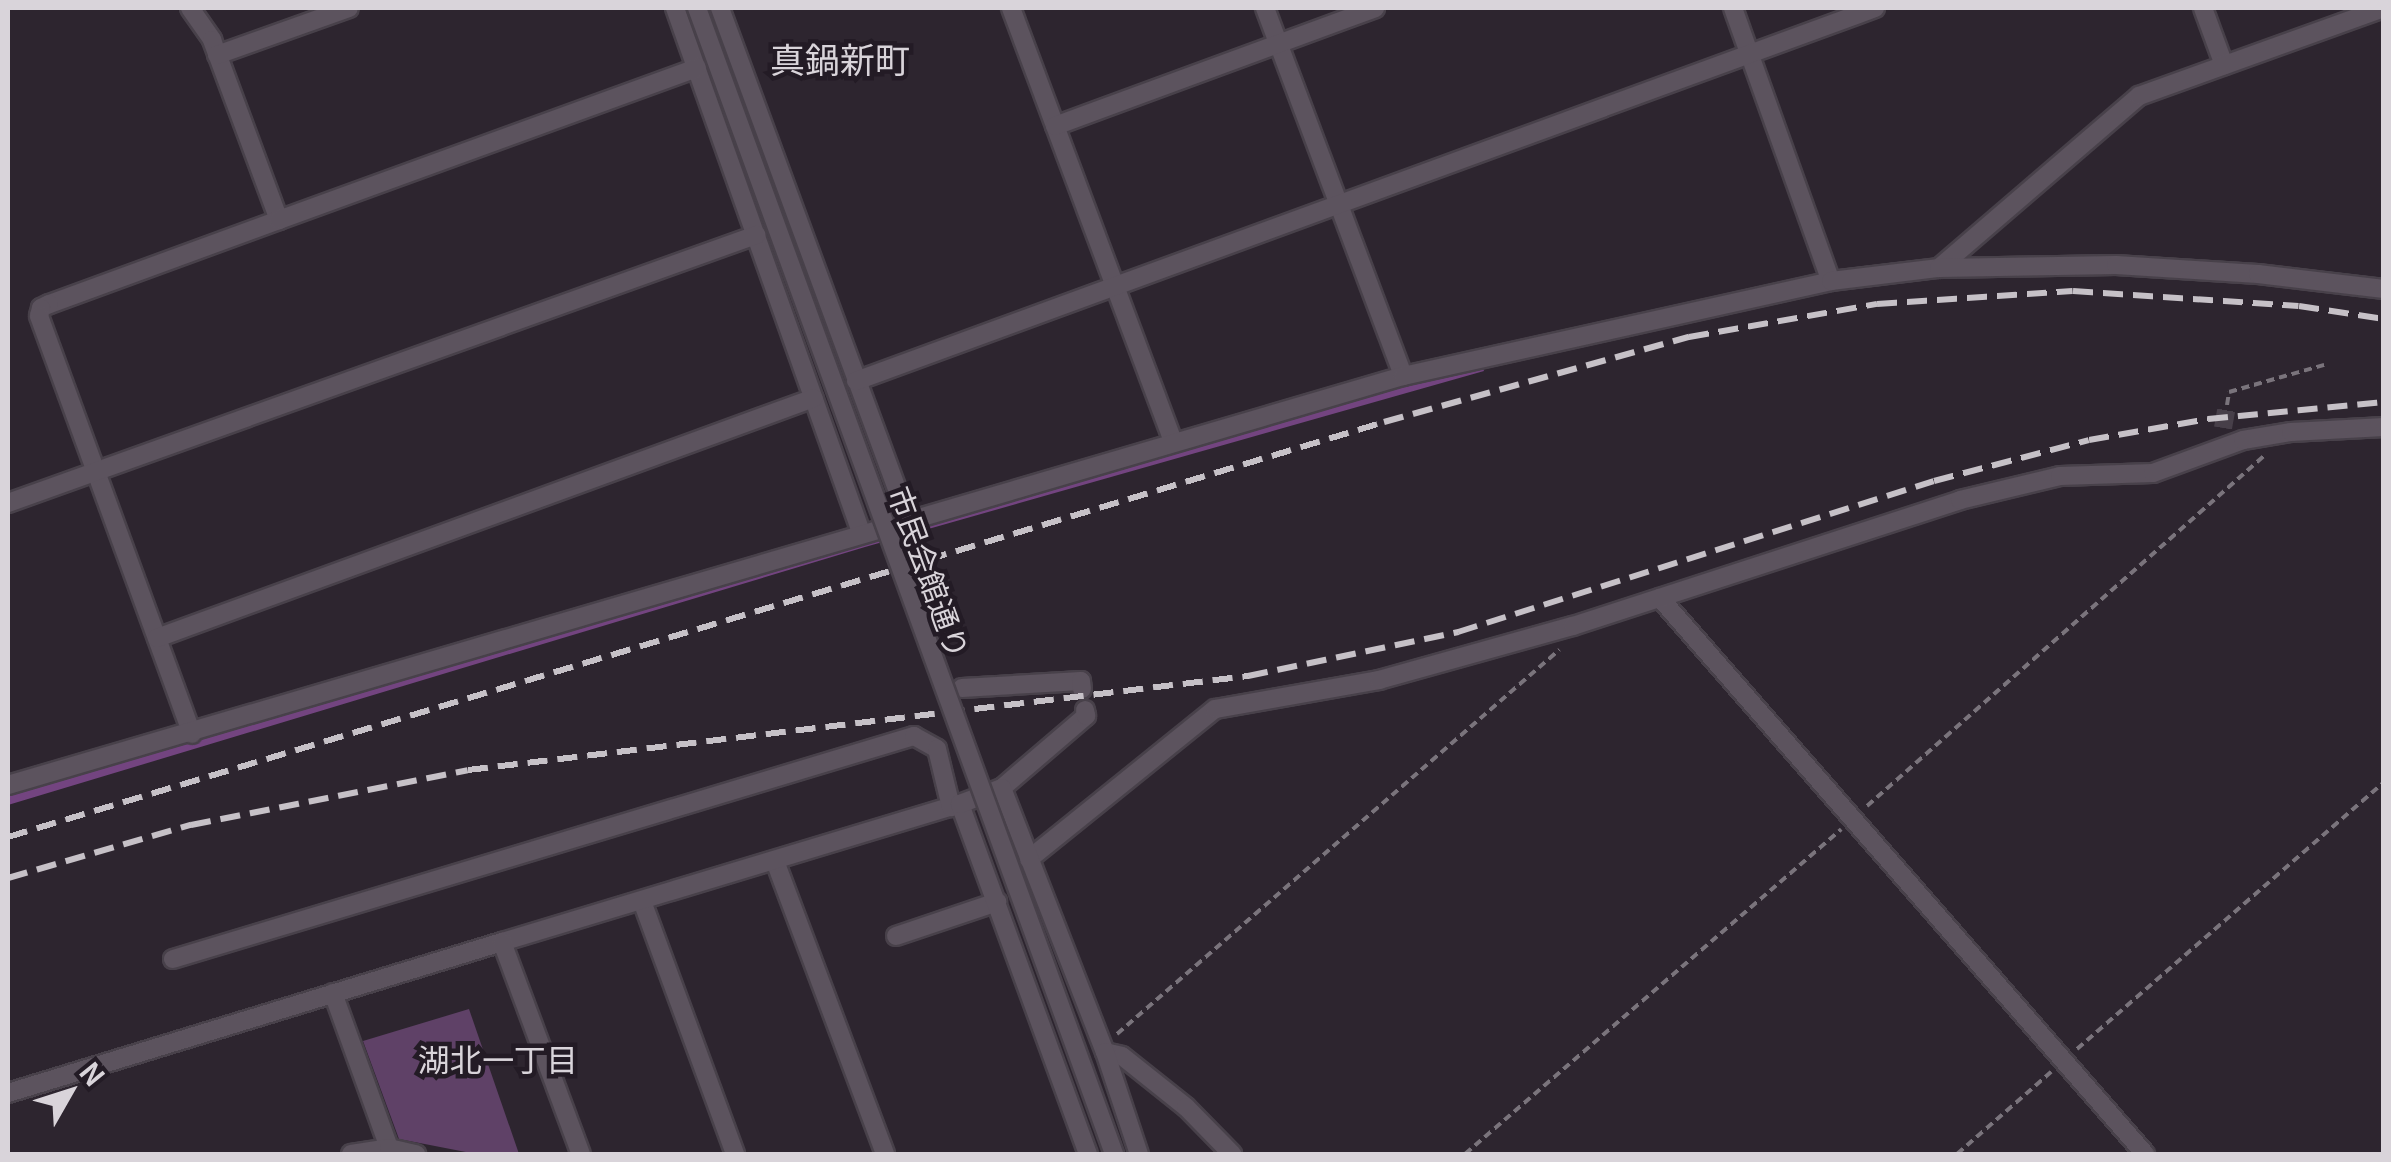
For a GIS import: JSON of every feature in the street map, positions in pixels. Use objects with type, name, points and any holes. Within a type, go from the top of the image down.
[{"type":"street","points":[[190,8],[217,55],[279,220]]},
{"type":"street","points":[[217,55],[349,8]]},
{"type":"street","points":[[675,8],[861,532]]},
{"type":"street","name":"市民会館通り","points":[[697,8],[1114,1154]]},
{"type":"street","points":[[720,8],[908,519]]},
{"type":"street","points":[[1011,8],[1173,442]]},
{"type":"street","points":[[1265,8],[1402,376]]},
{"type":"street","points":[[1055,126],[1375,8]]},
{"type":"street","points":[[1733,8],[1832,281]]},
{"type":"street","points":[[856,381],[1875,8]]},
{"type":"street","points":[[2203,8],[2224,65]]},
{"type":"street","points":[[1939,268],[2139,96],[2383,8]]},
{"type":"street","points":[[192,734],[94,472],[39,316],[41,308],[697,68]]},
{"type":"street","points":[[8,504],[756,234]]},
{"type":"street","points":[[8,785],[1402,376],[1832,281],[1939,268],[2116,265],[2258,274],[2384,289]]},
{"type":"street","points":[[157,638],[814,398]]},
{"type":"street","points":[[1029,859],[1216,710],[1380,680],[1581,623],[1960,500],[2060,476],[2154,473],[2243,440],[2291,432],[2384,428]]},
{"type":"street","points":[[1660,598],[2145,1154]]},
{"type":"street","points":[[962,688],[1081,681],[1082,689]]},
{"type":"street","points":[[8,1093],[956,806],[1002,788],[1086,716],[1085,710]]},
{"type":"street","points":[[174,959],[914,736],[937,748],[1088,1154]]},
{"type":"street","points":[[1002,788],[1104,1049],[1139,1154]]},
{"type":"street","points":[[775,862],[885,1154]]},
{"type":"street","points":[[642,901],[735,1154]]},
{"type":"street","points":[[896,936],[997,902]]},
{"type":"street","points":[[502,942],[581,1154]]},
{"type":"street","points":[[333,994],[389,1148]]},
{"type":"street","points":[[1104,1049],[1122,1056],[1186,1107],[1232,1154]]},
{"type":"street","points":[[351,1154],[389,1148],[416,1154]]},
{"type":"path","points":[[2227,405],[2229,392],[2324,365]]},
{"type":"path","points":[[1465,1154],[1852,820],[2291,432]]},
{"type":"path","points":[[1104,1049],[1555,656],[1581,623]]},
{"type":"path","points":[[1956,1154],[2384,782]]},
{"type":"shaded area","points":[[1481,362],[1484,371],[865,547],[8,805],[8,794],[51,779]]},
{"type":"shaded area","points":[[469,1009],[519,1154],[476,1154],[399,1139],[363,1041]]},
{"type":"tunnel","points":[[2223,428],[2227,405]]},
{"type":"railway","points":[[8,837],[1384,422],[1689,337],[1877,304],[2073,291],[2299,306],[2384,319]]},
{"type":"railway","points":[[8,878],[191,825],[468,770],[1248,676],[1458,632],[1934,481],[2089,440],[2208,419],[2384,402]]},
{"type":"district","name":"真鍋新町","points":[[840,58]]},
{"type":"district","name":"湖北一丁目","points":[[498,1058]]}]
